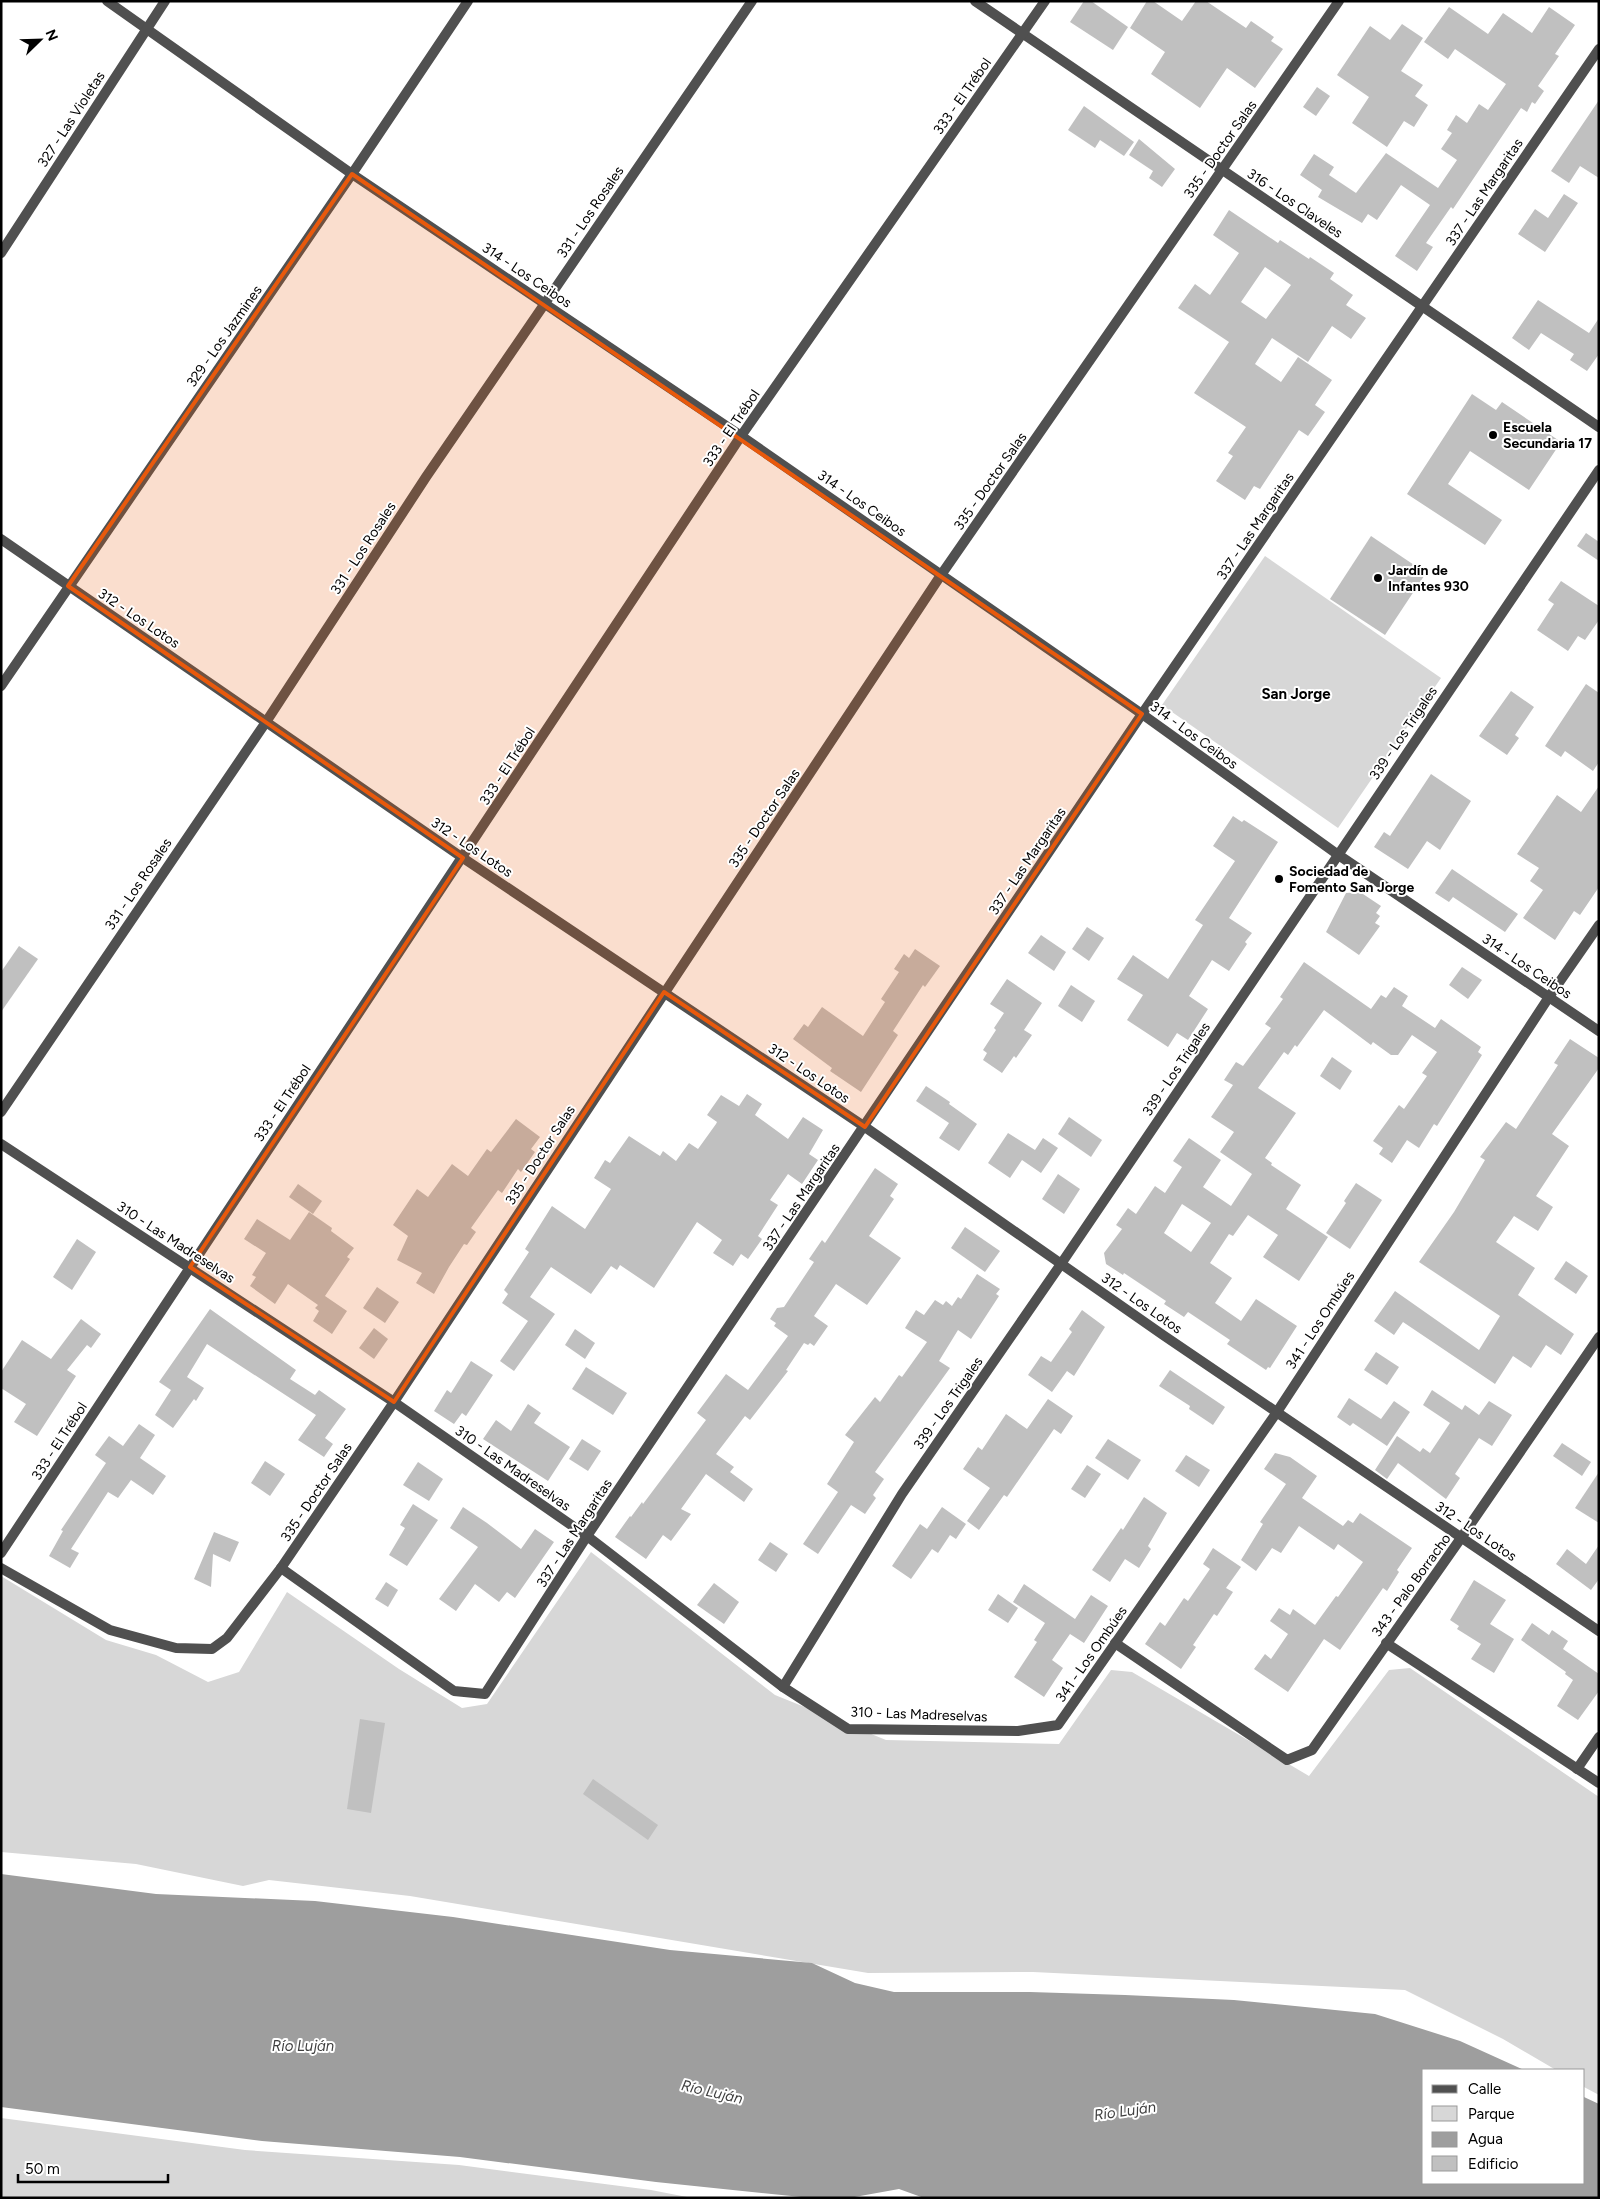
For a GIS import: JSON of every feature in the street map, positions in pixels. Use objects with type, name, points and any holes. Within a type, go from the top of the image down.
[{"type":"street","name":"314 - Los Ceibos","points":[[107,1],[352,174],[741,436],[1142,714],[1337,854],[1599,1031]]},
{"type":"street","name":"327 - Las Violetas","points":[[1,253],[166,1]]},
{"type":"street","name":"329 - Los Jazmines","points":[[1,686],[352,174],[468,1]]},
{"type":"street","name":"331 - Los Rosales","points":[[1,1112],[266,722],[426,477],[752,1]]},
{"type":"street","name":"316 - Los Claveles","points":[[975,1],[1599,427]]},
{"type":"street","name":"333 - El Trébol","points":[[1,1553],[741,436],[1045,1]]},
{"type":"street","name":"335 - Doctor Salas","points":[[1,1568],[110,1630],[176,1648],[212,1649],[227,1638],[281,1568],[394,1402],[941,575],[1339,1]]},
{"type":"street","name":"337 - Las Margaritas","points":[[281,1568],[454,1691],[485,1694],[587,1536],[865,1127],[1142,714],[1599,49]]},
{"type":"street","name":"339 - Los Trigales","points":[[783,1687],[902,1494],[1061,1264],[1599,470]]},
{"type":"street","name":"312 - Los Lotos","points":[[1,539],[463,858],[865,1127],[1276,1412],[1599,1631]]},
{"type":"street","name":"341 - Los Ombúes","points":[[1058,1725],[1276,1412],[1549,997],[1599,925]]},
{"type":"street","name":"310 - Las Madreselvas","points":[[1,1144],[190,1266],[394,1402],[587,1536],[783,1687],[848,1729],[1018,1731],[1058,1725]]},
{"type":"street","name":"343 - Palo Borracho","points":[[1115,1643],[1287,1760],[1312,1750],[1599,1337]]},
{"type":"street","points":[[1386,1642],[1599,1783]]},
{"type":"street","points":[[1577,1768],[1599,1737]]},
{"type":"highlighted area","points":[[352,174],[1142,714],[865,1127],[664,992],[394,1402],[190,1267],[463,858],[68,586]]},
{"type":"green space","name":"San Jorge","points":[[1265,556],[1441,678],[1338,828],[1162,705]]},
{"type":"green space","points":[[591,1552],[775,1695],[886,1740],[1059,1744],[1111,1670],[1132,1672],[1309,1776],[1389,1670],[1410,1668],[1599,1797],[1599,2095],[1585,2088],[1585,2069],[1554,2069],[1503,2039],[1405,1990],[1033,1972],[868,1973],[410,1896],[269,1880],[243,1886],[136,1864],[1,1852],[1,1576],[106,1640],[156,1655],[208,1682],[239,1672],[287,1592],[399,1669],[462,1708],[487,1704]]},
{"type":"green space","points":[[1,2118],[245,2150],[459,2165],[651,2190],[692,2198],[1,2198]]},
{"type":"water","name":"Río Luján","points":[[1,1874],[156,1894],[315,1901],[453,1917],[670,1950],[812,1963],[855,1983],[894,1992],[1030,1992],[1125,1995],[1234,2000],[1375,2014],[1460,2041],[1522,2069],[1422,2069],[1422,2184],[1585,2184],[1585,2097],[1599,2104],[1599,2198],[924,2198],[899,2189],[849,2198],[811,2198],[656,2182],[460,2157],[262,2141],[1,2107]]},
{"type":"building","points":[[1084,1],[1091,1],[1128,27],[1113,50],[1070,22]]},
{"type":"building","points":[[1147,1],[1153,1],[1182,21],[1196,1],[1206,1],[1246,28],[1251,21],[1274,37],[1271,41],[1283,49],[1255,88],[1227,68],[1200,108],[1151,74],[1165,52],[1130,28]]},
{"type":"building","points":[[1449,7],[1488,34],[1503,13],[1532,33],[1549,7],[1575,25],[1555,54],[1559,56],[1538,86],[1544,91],[1535,104],[1532,102],[1527,112],[1521,108],[1453,209],[1451,207],[1426,243],[1433,247],[1417,271],[1395,256],[1430,205],[1401,185],[1377,220],[1368,214],[1362,223],[1318,197],[1322,190],[1300,175],[1314,154],[1334,167],[1329,175],[1356,193],[1386,153],[1438,188],[1457,160],[1441,149],[1452,133],[1447,130],[1456,115],[1467,123],[1479,104],[1488,110],[1506,84],[1455,49],[1448,59],[1424,42]]},
{"type":"building","points":[[1402,24],[1423,38],[1401,71],[1423,85],[1415,96],[1428,105],[1414,127],[1404,121],[1387,147],[1352,123],[1369,97],[1337,75],[1370,26],[1390,40]]},
{"type":"building","points":[[1317,87],[1330,96],[1316,116],[1303,107]]},
{"type":"building","points":[[1599,100],[1599,178],[1580,166],[1569,183],[1551,171]]},
{"type":"building","points":[[1084,106],[1134,142],[1124,156],[1100,140],[1095,148],[1068,130]]},
{"type":"building","points":[[1139,139],[1175,169],[1162,187],[1149,178],[1153,171],[1129,155]]},
{"type":"building","points":[[1564,194],[1578,203],[1545,252],[1518,234],[1535,209],[1548,218]]},
{"type":"building","points":[[1229,210],[1278,243],[1280,240],[1334,273],[1330,279],[1353,295],[1346,305],[1366,318],[1351,339],[1332,326],[1308,362],[1272,338],[1255,364],[1281,382],[1298,357],[1332,380],[1315,405],[1325,412],[1308,436],[1299,430],[1260,489],[1254,486],[1245,500],[1216,481],[1233,456],[1228,453],[1246,427],[1194,393],[1229,342],[1178,308],[1195,284],[1210,295],[1239,253],[1213,235]],"holes":[[[1265,267],[1291,285],[1266,319],[1241,302]]]},
{"type":"building","points":[[1538,300],[1589,333],[1599,318],[1599,354],[1587,371],[1570,360],[1574,354],[1541,333],[1529,350],[1512,338]]},
{"type":"building","points":[[1472,394],[1496,410],[1502,402],[1561,442],[1529,490],[1470,451],[1448,484],[1502,520],[1485,545],[1407,494]]},
{"type":"building","points":[[1586,533],[1599,542],[1599,561],[1577,546]]},
{"type":"building","points":[[1371,536],[1426,573],[1385,635],[1330,599]]},
{"type":"building","points":[[1561,581],[1599,606],[1599,620],[1585,640],[1578,636],[1568,651],[1537,630],[1554,604],[1548,600]]},
{"type":"building","points":[[1586,684],[1599,693],[1599,762],[1593,771],[1565,751],[1561,757],[1545,746]]},
{"type":"building","points":[[1511,691],[1534,707],[1515,735],[1519,738],[1507,755],[1479,736]]},
{"type":"building","points":[[1431,774],[1471,801],[1440,850],[1427,841],[1408,869],[1374,847],[1384,832],[1390,836]]},
{"type":"building","points":[[1599,786],[1599,887],[1580,915],[1574,911],[1555,940],[1523,918],[1543,890],[1530,881],[1539,868],[1517,854],[1557,795],[1581,812]]},
{"type":"building","points":[[1233,816],[1242,822],[1244,820],[1278,842],[1229,918],[1252,933],[1245,942],[1247,944],[1229,971],[1212,960],[1189,996],[1208,1009],[1188,1040],[1177,1033],[1168,1047],[1127,1020],[1143,995],[1117,979],[1133,955],[1168,979],[1203,925],[1195,920],[1235,861],[1213,846]]},
{"type":"building","points":[[1452,869],[1518,914],[1505,932],[1453,897],[1449,902],[1435,893]]},
{"type":"building","points":[[1360,892],[1381,906],[1376,913],[1380,916],[1375,923],[1380,926],[1359,955],[1326,932],[1346,893]]},
{"type":"building","points":[[1087,927],[1104,938],[1089,961],[1072,949]]},
{"type":"building","points":[[1041,935],[1066,952],[1054,971],[1028,953]]},
{"type":"building","points":[[19,946],[38,959],[1,1012],[1,972]]},
{"type":"building","points":[[915,949],[940,966],[925,987],[923,985],[893,1031],[898,1035],[861,1092],[830,1071],[832,1068],[793,1039],[804,1024],[808,1027],[822,1007],[863,1036],[885,1002],[881,999],[899,972],[894,969],[904,954],[909,958]]},
{"type":"building","points":[[1304,962],[1371,1009],[1381,995],[1386,998],[1394,987],[1408,996],[1402,1006],[1435,1028],[1441,1019],[1481,1047],[1478,1052],[1482,1055],[1437,1126],[1434,1124],[1419,1148],[1407,1140],[1392,1163],[1379,1154],[1383,1148],[1373,1141],[1399,1105],[1404,1109],[1427,1076],[1422,1073],[1437,1052],[1412,1035],[1398,1055],[1391,1055],[1373,1042],[1371,1045],[1324,1010],[1297,1047],[1295,1045],[1288,1055],[1284,1052],[1258,1088],[1296,1113],[1265,1158],[1272,1163],[1271,1165],[1301,1185],[1286,1209],[1328,1237],[1299,1281],[1263,1257],[1278,1235],[1248,1215],[1233,1236],[1229,1234],[1210,1263],[1232,1278],[1215,1303],[1241,1321],[1256,1299],[1297,1326],[1270,1368],[1268,1367],[1266,1370],[1227,1344],[1230,1340],[1188,1312],[1184,1317],[1164,1304],[1166,1301],[1124,1273],[1123,1275],[1106,1264],[1104,1253],[1122,1229],[1116,1225],[1128,1208],[1136,1214],[1155,1186],[1165,1193],[1182,1167],[1173,1161],[1189,1138],[1221,1160],[1203,1187],[1231,1206],[1252,1174],[1220,1152],[1234,1132],[1211,1117],[1233,1085],[1224,1080],[1236,1062],[1243,1066],[1271,1028],[1265,1024],[1283,999],[1280,997]],"holes":[[[1182,1204],[1211,1223],[1191,1252],[1164,1233]]]},
{"type":"building","points":[[1462,967],[1482,980],[1468,999],[1449,985]]},
{"type":"building","points":[[1007,979],[1042,1003],[1024,1030],[1032,1035],[1016,1058],[1014,1056],[1002,1073],[983,1060],[987,1053],[983,1050],[1004,1013],[990,1004]]},
{"type":"building","points":[[1071,985],[1095,1001],[1082,1022],[1058,1006]]},
{"type":"building","points":[[1570,1039],[1599,1058],[1599,1068],[1552,1134],[1569,1146],[1536,1196],[1553,1207],[1538,1231],[1514,1216],[1496,1242],[1535,1268],[1518,1295],[1574,1334],[1561,1355],[1546,1345],[1531,1368],[1513,1356],[1495,1384],[1403,1322],[1394,1335],[1374,1321],[1395,1291],[1479,1350],[1500,1316],[1419,1262],[1454,1212],[1485,1160],[1480,1157],[1506,1122],[1516,1129],[1558,1065],[1554,1063]]},
{"type":"building","points":[[1332,1057],[1352,1071],[1340,1090],[1320,1076]]},
{"type":"building","points":[[926,1086],[950,1102],[949,1104],[977,1124],[959,1151],[939,1138],[949,1123],[916,1101]]},
{"type":"building","points":[[747,1094],[762,1104],[755,1115],[788,1139],[803,1117],[823,1130],[809,1154],[818,1160],[802,1184],[788,1174],[770,1200],[778,1205],[758,1236],[762,1239],[748,1259],[741,1254],[733,1266],[713,1253],[722,1240],[697,1222],[654,1288],[620,1265],[617,1270],[611,1266],[591,1294],[551,1267],[530,1297],[555,1314],[514,1371],[500,1361],[528,1321],[502,1303],[508,1294],[504,1290],[529,1252],[525,1249],[552,1206],[585,1229],[611,1189],[594,1178],[605,1160],[610,1163],[629,1136],[660,1156],[663,1151],[676,1161],[689,1143],[698,1149],[716,1124],[717,1122],[707,1115],[721,1095],[739,1106]]},
{"type":"building","points":[[1069,1117],[1102,1140],[1091,1157],[1058,1134]]},
{"type":"building","points":[[516,1119],[540,1137],[531,1149],[535,1152],[521,1172],[518,1169],[502,1193],[498,1190],[471,1228],[476,1232],[467,1245],[464,1244],[434,1294],[416,1283],[422,1273],[397,1260],[408,1236],[393,1225],[417,1189],[428,1197],[452,1164],[468,1176],[487,1149],[491,1152]]},
{"type":"building","points":[[1008,1133],[1035,1150],[1043,1138],[1058,1148],[1041,1173],[1022,1160],[1010,1178],[988,1163]]},
{"type":"building","points":[[875,1168],[898,1184],[890,1196],[894,1199],[869,1236],[901,1258],[867,1305],[836,1284],[814,1316],[828,1326],[814,1346],[810,1343],[808,1345],[804,1343],[786,1370],[788,1371],[750,1420],[745,1416],[716,1454],[734,1467],[730,1472],[753,1489],[744,1502],[706,1474],[681,1509],[691,1514],[671,1541],[663,1535],[646,1559],[615,1537],[642,1502],[643,1504],[706,1420],[697,1413],[726,1374],[748,1390],[788,1336],[774,1326],[776,1323],[770,1319],[777,1308],[784,1307],[814,1262],[809,1259],[822,1240],[825,1243]]},
{"type":"building","points":[[1058,1174],[1080,1189],[1064,1214],[1042,1199]]},
{"type":"building","points":[[1356,1183],[1382,1200],[1350,1249],[1326,1233],[1346,1203],[1344,1201]]},
{"type":"building","points":[[298,1184],[322,1201],[313,1214],[289,1197]]},
{"type":"building","points":[[309,1212],[332,1228],[331,1231],[354,1248],[347,1257],[350,1259],[325,1296],[347,1311],[332,1334],[313,1321],[319,1311],[315,1308],[318,1305],[288,1284],[275,1304],[250,1286],[256,1277],[252,1275],[266,1253],[244,1239],[257,1219],[290,1240]]},
{"type":"building","points":[[965,1227],[1000,1251],[985,1272],[951,1248]]},
{"type":"building","points":[[77,1239],[96,1252],[72,1290],[53,1277]]},
{"type":"building","points":[[1566,1261],[1588,1276],[1576,1294],[1554,1279]]},
{"type":"building","points":[[977,1274],[1000,1289],[996,1294],[999,1296],[971,1339],[958,1330],[939,1361],[950,1368],[875,1472],[884,1479],[873,1495],[876,1498],[865,1514],[851,1505],[818,1554],[803,1544],[838,1492],[827,1484],[854,1442],[845,1435],[875,1397],[880,1402],[899,1375],[902,1377],[927,1342],[905,1328],[916,1310],[924,1315],[935,1300],[943,1305],[946,1301],[952,1306],[958,1297],[961,1299]]},
{"type":"building","points":[[377,1287],[399,1302],[385,1323],[363,1308]]},
{"type":"building","points":[[210,1309],[296,1370],[290,1379],[315,1395],[319,1390],[346,1409],[325,1438],[333,1444],[324,1457],[298,1440],[316,1415],[207,1344],[187,1377],[204,1388],[196,1401],[194,1399],[173,1428],[155,1415],[171,1390],[159,1382]]},
{"type":"building","points":[[1082,1310],[1105,1327],[1074,1376],[1067,1371],[1052,1392],[1028,1375],[1041,1356],[1051,1362],[1072,1332],[1069,1329]]},
{"type":"building","points":[[81,1319],[101,1334],[91,1348],[87,1345],[67,1370],[76,1376],[37,1436],[14,1422],[26,1404],[1,1388],[1,1372],[22,1340],[51,1359]]},
{"type":"building","points":[[374,1328],[388,1339],[374,1359],[359,1348]]},
{"type":"building","points":[[575,1329],[595,1343],[585,1359],[565,1345]]},
{"type":"building","points":[[1376,1352],[1399,1367],[1387,1385],[1364,1370]]},
{"type":"building","points":[[471,1361],[493,1375],[466,1416],[462,1413],[454,1424],[434,1411],[447,1390],[451,1393]]},
{"type":"building","points":[[586,1367],[627,1393],[613,1415],[572,1389]]},
{"type":"building","points":[[1170,1370],[1225,1407],[1213,1425],[1189,1409],[1190,1406],[1159,1386]]},
{"type":"building","points":[[1432,1390],[1462,1410],[1465,1405],[1479,1415],[1489,1401],[1512,1415],[1492,1446],[1479,1438],[1455,1474],[1460,1478],[1446,1499],[1398,1463],[1387,1479],[1375,1470],[1397,1436],[1420,1452],[1423,1448],[1430,1453],[1450,1423],[1423,1405]]},
{"type":"building","points":[[1349,1398],[1381,1419],[1394,1401],[1410,1412],[1387,1446],[1353,1423],[1350,1426],[1337,1417]]},
{"type":"building","points":[[1048,1399],[1073,1416],[1061,1434],[1054,1429],[1007,1497],[1004,1495],[979,1530],[967,1521],[990,1488],[963,1469],[978,1447],[982,1450],[1006,1414],[1027,1429]]},
{"type":"building","points":[[528,1404],[541,1413],[534,1423],[570,1447],[548,1481],[483,1439],[496,1420],[511,1431]]},
{"type":"building","points":[[139,1424],[155,1435],[140,1458],[166,1476],[153,1495],[131,1480],[118,1498],[108,1492],[71,1549],[79,1553],[70,1568],[49,1556],[63,1531],[61,1530],[106,1463],[95,1455],[109,1436],[123,1446]]},
{"type":"building","points":[[582,1439],[601,1451],[588,1471],[569,1459]]},
{"type":"building","points":[[1108,1439],[1141,1460],[1128,1480],[1095,1458]]},
{"type":"building","points":[[1562,1443],[1591,1462],[1582,1476],[1553,1456]]},
{"type":"building","points":[[1275,1453],[1290,1457],[1317,1476],[1302,1498],[1343,1526],[1348,1520],[1353,1523],[1360,1513],[1412,1548],[1397,1570],[1399,1572],[1387,1591],[1383,1588],[1340,1650],[1324,1639],[1288,1692],[1254,1669],[1265,1654],[1271,1659],[1288,1634],[1270,1621],[1279,1608],[1290,1615],[1293,1609],[1315,1625],[1363,1562],[1338,1544],[1334,1550],[1299,1526],[1281,1553],[1272,1548],[1256,1571],[1241,1560],[1263,1524],[1260,1522],[1286,1484],[1264,1469]]},
{"type":"building","points":[[1186,1455],[1210,1470],[1199,1487],[1175,1471]]},
{"type":"building","points":[[265,1461],[285,1474],[270,1496],[251,1483]]},
{"type":"building","points":[[418,1462],[443,1479],[429,1501],[403,1485]]},
{"type":"building","points":[[1087,1465],[1101,1474],[1085,1498],[1071,1489]]},
{"type":"building","points":[[1599,1472],[1599,1523],[1575,1508]]},
{"type":"building","points":[[1144,1497],[1167,1513],[1148,1546],[1151,1549],[1139,1568],[1125,1559],[1110,1582],[1092,1570],[1121,1528],[1123,1530]]},
{"type":"building","points":[[413,1504],[438,1520],[407,1566],[389,1555],[405,1528],[400,1525]]},
{"type":"building","points":[[463,1507],[521,1549],[535,1529],[554,1542],[515,1598],[507,1592],[499,1602],[475,1584],[456,1611],[439,1599],[478,1547],[450,1528]]},
{"type":"building","points":[[942,1507],[966,1524],[956,1539],[950,1535],[938,1553],[932,1549],[911,1579],[892,1566],[920,1524],[927,1529]]},
{"type":"building","points":[[214,1532],[239,1542],[230,1562],[213,1554],[211,1587],[194,1579]]},
{"type":"building","points":[[770,1542],[788,1554],[776,1572],[758,1560]]},
{"type":"building","points":[[1599,1545],[1599,1579],[1591,1590],[1556,1564],[1567,1549],[1586,1564]]},
{"type":"building","points":[[1213,1548],[1241,1567],[1226,1588],[1233,1592],[1217,1616],[1214,1614],[1193,1645],[1196,1647],[1181,1669],[1145,1644],[1160,1622],[1165,1626],[1184,1598],[1188,1601],[1210,1569],[1203,1564]]},
{"type":"building","points":[[1474,1580],[1506,1600],[1490,1624],[1514,1639],[1494,1673],[1471,1659],[1481,1644],[1457,1629],[1459,1626],[1450,1620]]},
{"type":"building","points":[[386,1582],[398,1590],[388,1607],[375,1599]]},
{"type":"building","points":[[714,1583],[739,1602],[724,1624],[697,1605]]},
{"type":"building","points":[[1024,1584],[1075,1619],[1091,1595],[1108,1606],[1084,1643],[1070,1634],[1052,1660],[1063,1668],[1044,1697],[1014,1677],[1037,1642],[1034,1640],[1045,1623],[1013,1602]]},
{"type":"building","points":[[998,1594],[1018,1608],[1008,1623],[988,1610]]},
{"type":"building","points":[[1532,1623],[1549,1635],[1552,1630],[1568,1641],[1563,1649],[1599,1674],[1599,1691],[1578,1720],[1557,1706],[1573,1680],[1565,1674],[1566,1672],[1521,1640]]},
{"type":"building","points":[[360,1719],[385,1723],[371,1813],[347,1809]]},
{"type":"building","points":[[593,1779],[658,1825],[648,1840],[583,1794]]},
{"type":"place","name":"Escuela Secundaria 17","points":[[1493,435]]},
{"type":"place","name":"Jardín de Infantes 930","points":[[1378,578]]},
{"type":"place","name":"Sociedad de Fomento San Jorge","points":[[1279,879]]},
{"type":"district","name":"San Jorge","points":[[1296,694]]}]
